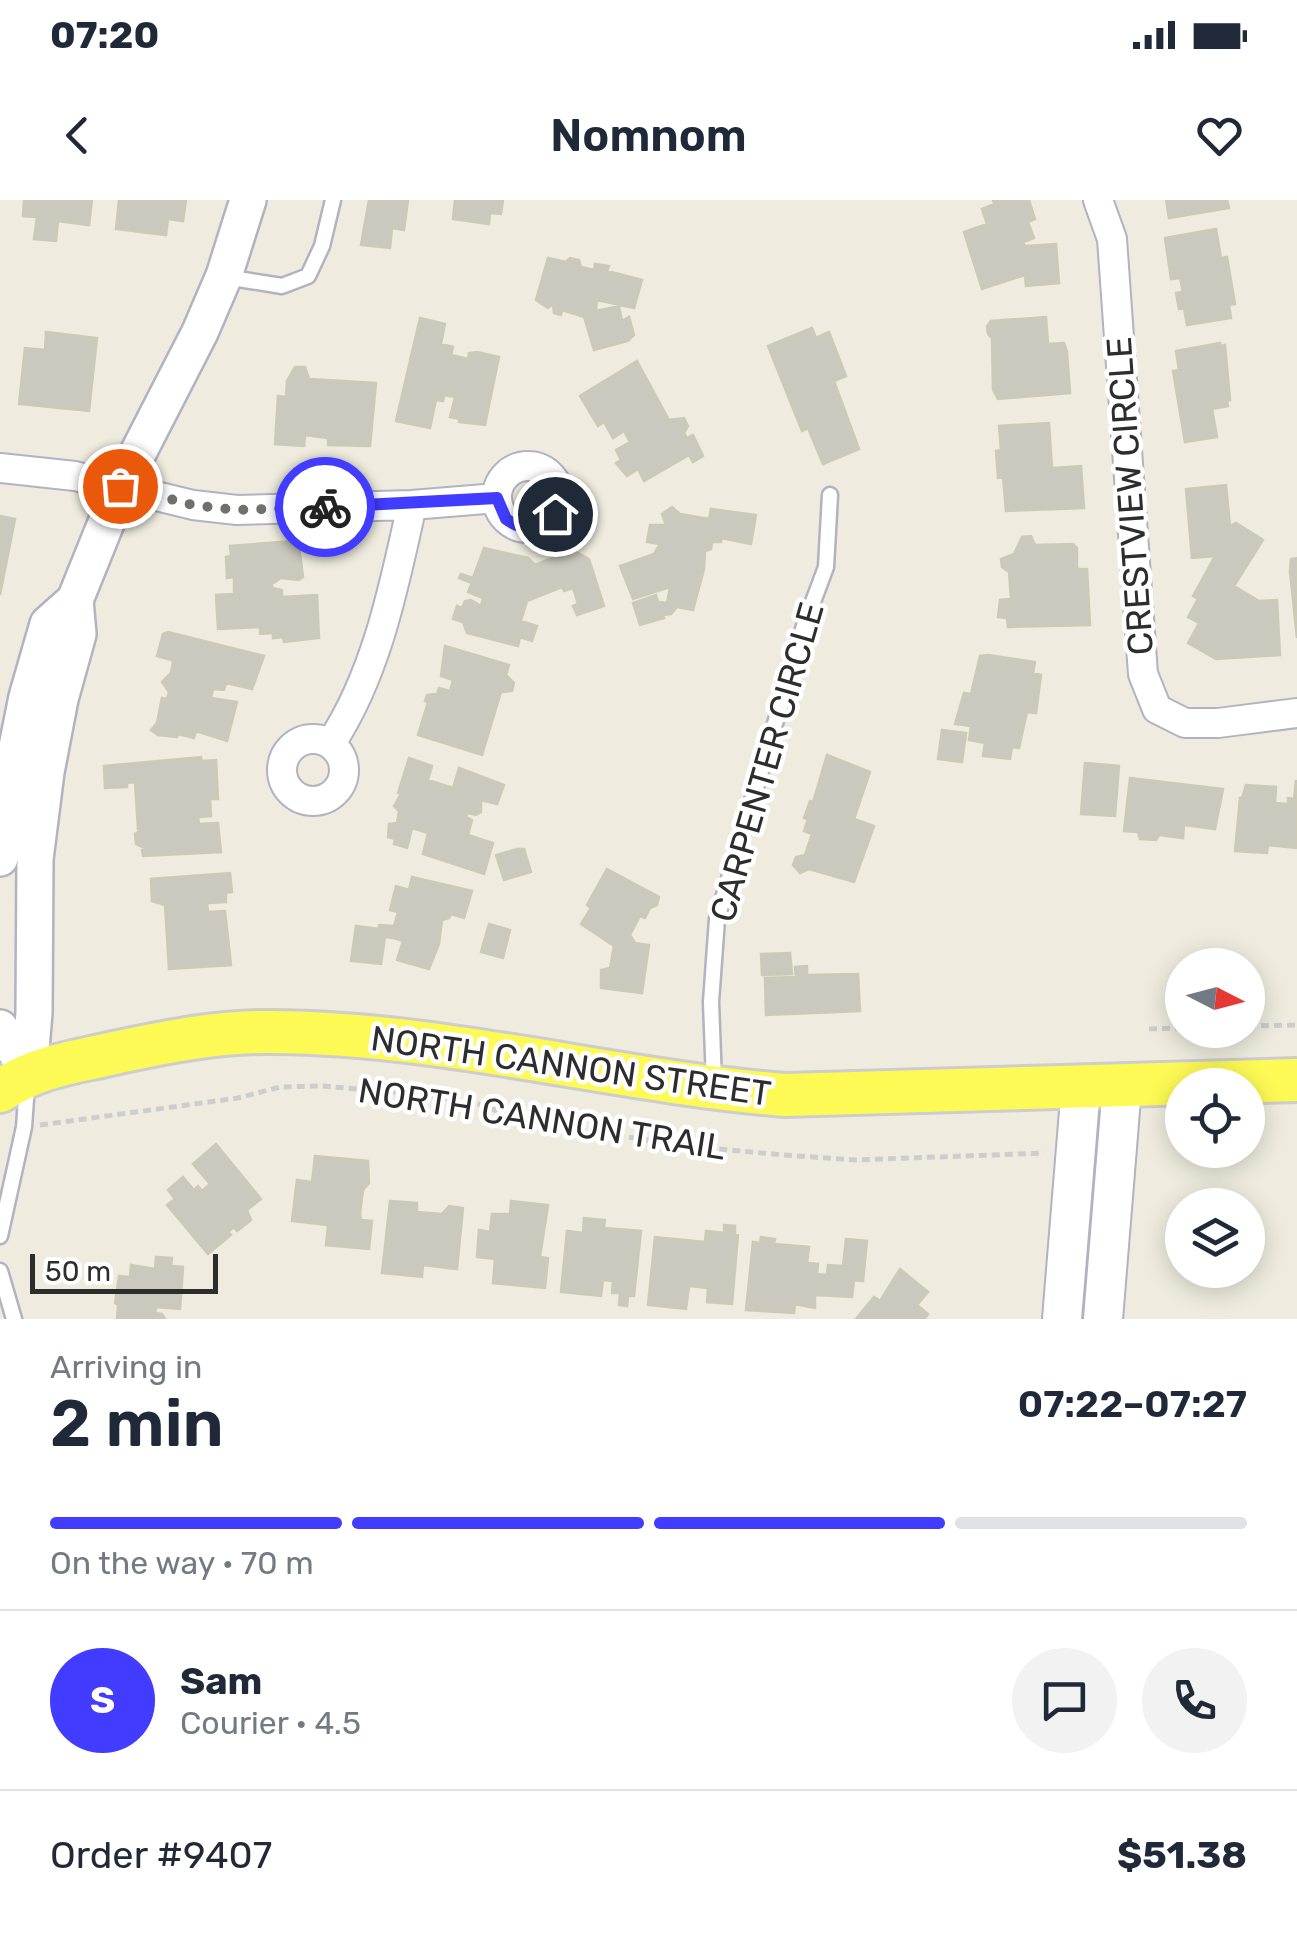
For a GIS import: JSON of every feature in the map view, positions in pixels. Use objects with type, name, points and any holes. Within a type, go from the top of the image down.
[{"type":"main road","name":"NORTH CANNON STREET","points":[[10,1076],[169,1041],[270,1032],[402,1038],[714,1090],[786,1095],[1297,1080]]},
{"type":"main road","points":[[1062,1319],[1101,1086]]},
{"type":"main road","points":[[1101,1086],[1102,1319]]},
{"type":"street","points":[[0,858],[10,777],[48,624],[74,600],[120,486],[192,350],[224,276],[248,200]]},
{"type":"street","name":"CRESTVIEW CIRCLE","points":[[1098,200],[1112,239],[1143,674],[1157,708],[1185,723],[1297,713]]},
{"type":"street","points":[[0,468],[75,476],[193,505],[236,510],[412,505],[497,498]]},
{"type":"street","points":[[330,744],[354,708],[372,658],[412,505]]},
{"type":"street","points":[[10,1076],[34,1012],[35,859],[50,754],[78,634],[74,600]]},
{"type":"street","points":[[0,1028],[10,1076]]},
{"type":"lane","points":[[224,276],[282,286],[308,276],[322,246],[332,200]]},
{"type":"lane","name":"CARPENTER CIRCLE","points":[[714,1090],[711,1002],[716,920],[804,626],[826,566],[830,495]]},
{"type":"lane","points":[[0,1236],[24,1127],[10,1076]]},
{"type":"lane","points":[[0,1271],[14,1319]]},
{"type":"path","points":[[1265,1025],[1297,1024]]},
{"type":"path","points":[[1149,1030],[1165,1029]]},
{"type":"path","name":"NORTH CANNON TRAIL","points":[[38,1125],[238,1098],[280,1087],[322,1086],[418,1094],[476,1104],[530,1123],[783,1156],[856,1160],[1048,1153]]},
{"type":"building","points":[[24,200],[92,200],[89,225],[58,221],[56,241],[34,239],[37,217],[23,216]]},
{"type":"building","points":[[119,200],[186,200],[183,221],[168,219],[166,235],[116,229]]},
{"type":"building","points":[[369,200],[408,200],[404,230],[392,228],[390,248],[361,245]]},
{"type":"building","points":[[455,200],[503,200],[501,214],[490,213],[489,224],[453,219]]},
{"type":"building","points":[[993,200],[1029,200],[1035,219],[1028,222],[1034,238],[1023,242],[1025,246],[1056,244],[1059,283],[1026,286],[1025,275],[982,289],[964,232],[987,224],[982,209],[994,204]]},
{"type":"building","points":[[1166,200],[1227,200],[1229,208],[1169,218]]},
{"type":"building","points":[[1216,229],[1221,258],[1227,257],[1235,304],[1229,305],[1231,318],[1187,325],[1176,293],[1183,292],[1180,278],[1171,279],[1165,238]]},
{"type":"building","points":[[548,258],[579,260],[581,267],[594,270],[595,264],[609,266],[607,271],[642,280],[634,308],[597,300],[596,311],[619,306],[622,321],[629,317],[634,335],[628,341],[594,350],[584,317],[562,310],[561,315],[554,313],[553,304],[548,308],[536,300]]},
{"type":"building","points":[[1046,317],[1048,344],[1064,343],[1067,352],[1070,393],[998,399],[993,390],[992,338],[987,326],[991,321]]},
{"type":"building","points":[[420,318],[445,324],[441,344],[453,347],[451,355],[468,359],[469,353],[477,352],[499,357],[485,425],[450,417],[455,397],[444,395],[443,401],[436,400],[430,428],[396,421]]},
{"type":"building","points":[[812,328],[816,338],[829,332],[846,376],[834,381],[859,449],[823,464],[808,428],[802,431],[768,346]]},
{"type":"building","points":[[46,332],[97,338],[89,411],[19,404],[25,348],[45,350]]},
{"type":"building","points":[[1225,345],[1228,406],[1212,409],[1217,437],[1185,442],[1173,371],[1179,370],[1176,351]]},
{"type":"building","points":[[637,361],[669,420],[684,418],[688,426],[684,433],[687,438],[693,435],[703,456],[693,462],[689,455],[644,481],[638,469],[627,476],[616,463],[621,460],[616,450],[630,442],[624,431],[613,438],[604,422],[598,426],[580,396]]},
{"type":"building","points":[[295,367],[305,367],[309,379],[376,383],[370,446],[328,445],[328,438],[305,435],[304,446],[275,444],[278,396],[286,397],[287,381]]},
{"type":"building","points":[[1049,423],[1052,468],[1081,466],[1084,508],[1006,511],[1003,477],[998,478],[999,426]]},
{"type":"building","points":[[1226,485],[1230,526],[1236,523],[1263,540],[1234,586],[1259,601],[1277,600],[1280,655],[1216,659],[1188,643],[1199,623],[1188,617],[1198,599],[1193,596],[1215,556],[1192,558],[1186,489]]},
{"type":"building","points":[[672,507],[680,514],[709,519],[711,509],[756,515],[751,544],[721,538],[721,542],[712,542],[711,549],[705,551],[693,610],[677,607],[664,618],[640,625],[633,603],[656,595],[658,602],[667,603],[670,587],[633,599],[620,566],[654,554],[660,544],[647,542],[650,525],[666,525],[662,514]]},
{"type":"building","points":[[0,516],[15,519],[0,595]]},
{"type":"building","points":[[1031,536],[1035,545],[1073,544],[1077,548],[1077,569],[1087,569],[1090,625],[1008,627],[1007,618],[998,617],[1000,600],[1011,599],[1009,572],[1002,567],[1001,559],[1014,554],[1022,537]]},
{"type":"building","points":[[293,541],[299,546],[303,577],[281,578],[272,588],[282,590],[282,597],[317,595],[319,638],[284,642],[283,637],[273,638],[273,633],[260,634],[260,627],[218,629],[216,595],[234,594],[234,577],[227,578],[230,546]]},
{"type":"building","points":[[484,548],[528,558],[535,565],[572,550],[589,559],[604,606],[577,615],[573,588],[564,591],[562,587],[527,601],[521,621],[537,626],[532,641],[520,637],[518,646],[467,633],[463,622],[453,619],[457,606],[462,608],[465,601],[471,600],[481,606],[483,598],[468,592],[472,583],[459,578],[461,574],[473,578]]},
{"type":"building","points":[[1297,558],[1297,638],[1290,571],[1291,559]]},
{"type":"building","points":[[168,632],[264,656],[252,689],[226,683],[224,690],[213,689],[211,698],[237,702],[227,741],[196,731],[194,738],[158,735],[151,730],[157,723],[162,698],[167,699],[169,692],[162,682],[171,673],[172,660],[157,656],[163,634]]},
{"type":"building","points":[[445,646],[509,665],[506,675],[514,683],[512,691],[501,692],[482,755],[418,735],[427,695],[437,694],[439,688],[450,691],[453,680],[441,676]]},
{"type":"building","points":[[980,656],[1035,662],[1033,673],[1041,675],[1036,713],[1027,712],[1019,748],[1012,747],[1010,759],[983,756],[985,743],[969,740],[971,726],[955,724],[964,693],[971,694]]},
{"type":"building","points":[[942,730],[966,733],[962,762],[938,759]]},
{"type":"building","points":[[827,755],[870,772],[854,819],[874,826],[854,882],[809,869],[800,873],[793,865],[796,857],[805,855],[812,834],[804,831],[808,819],[804,818]]},
{"type":"building","points":[[201,757],[201,761],[216,760],[218,799],[210,799],[211,816],[198,817],[199,824],[218,823],[221,852],[143,856],[142,850],[146,849],[136,844],[135,834],[143,829],[138,829],[135,782],[127,783],[127,787],[105,788],[104,766]]},
{"type":"building","points":[[409,758],[432,766],[428,780],[453,788],[459,768],[504,785],[497,804],[481,800],[481,812],[468,813],[466,817],[472,820],[468,835],[493,843],[484,874],[423,854],[428,833],[412,828],[407,848],[394,844],[395,839],[388,837],[389,824],[397,823],[399,811],[394,806],[401,794],[398,793]]},
{"type":"building","points":[[1085,763],[1119,766],[1115,816],[1081,814]]},
{"type":"building","points":[[1130,778],[1223,789],[1215,829],[1184,825],[1183,838],[1159,835],[1156,840],[1140,839],[1138,832],[1124,831]]},
{"type":"building","points":[[1296,780],[1297,848],[1268,845],[1267,853],[1235,851],[1240,798],[1246,785],[1276,787],[1275,803],[1288,804],[1288,798],[1294,799]]},
{"type":"building","points":[[524,849],[531,872],[504,880],[496,855]]},
{"type":"building","points":[[607,869],[659,897],[645,918],[640,916],[630,935],[635,943],[649,945],[642,993],[601,988],[601,970],[610,968],[614,946],[581,924]]},
{"type":"building","points":[[230,873],[232,892],[226,893],[226,902],[207,903],[208,912],[225,911],[231,965],[169,969],[165,905],[152,901],[151,879]]},
{"type":"building","points":[[412,877],[472,891],[464,918],[451,914],[442,920],[439,944],[429,969],[397,960],[403,941],[385,937],[381,964],[351,961],[356,926],[394,926],[398,912],[390,910],[396,886],[409,890]]},
{"type":"building","points":[[489,924],[510,930],[503,958],[481,952]]},
{"type":"building","points":[[790,953],[792,974],[762,975],[761,954]]},
{"type":"building","points":[[807,966],[807,975],[858,974],[860,1011],[766,1015],[765,978],[796,977],[795,967]]},
{"type":"building","points":[[216,1144],[261,1199],[247,1210],[251,1220],[237,1231],[234,1227],[228,1232],[231,1235],[208,1254],[167,1205],[175,1199],[168,1190],[183,1177],[194,1190],[198,1186],[202,1191],[210,1184],[193,1164]]},
{"type":"building","points":[[315,1156],[368,1161],[369,1183],[363,1190],[360,1213],[361,1220],[372,1221],[369,1249],[326,1245],[328,1225],[292,1221],[297,1180],[312,1182]]},
{"type":"building","points":[[390,1201],[417,1203],[417,1212],[442,1214],[449,1206],[463,1208],[457,1269],[423,1265],[422,1277],[382,1273]]},
{"type":"building","points":[[511,1201],[548,1205],[540,1257],[548,1258],[545,1288],[493,1283],[495,1259],[477,1257],[479,1230],[490,1232],[492,1214],[510,1214]]},
{"type":"building","points":[[584,1218],[605,1220],[604,1228],[641,1231],[634,1296],[628,1296],[627,1306],[619,1305],[620,1293],[612,1293],[613,1281],[603,1280],[601,1296],[561,1292],[567,1231],[583,1233]]},
{"type":"building","points":[[724,1225],[735,1226],[738,1235],[732,1304],[707,1302],[708,1288],[689,1286],[686,1309],[648,1305],[655,1237],[705,1242],[706,1231],[724,1233]]},
{"type":"building","points":[[761,1237],[775,1239],[774,1244],[809,1247],[807,1263],[818,1264],[817,1274],[827,1275],[828,1265],[843,1266],[846,1239],[867,1241],[863,1281],[854,1280],[852,1297],[815,1295],[815,1308],[795,1304],[794,1313],[746,1310],[753,1242],[760,1243]]},
{"type":"building","points":[[156,1257],[172,1258],[171,1266],[183,1267],[180,1309],[156,1307],[155,1313],[165,1319],[117,1319],[119,1276],[130,1277],[131,1265],[155,1269]]},
{"type":"building","points":[[900,1269],[928,1292],[917,1305],[928,1314],[925,1319],[856,1319],[874,1297],[880,1301]]},
{"type":"way so far","points":[[120,486],[193,505],[236,510],[325,507]]},
{"type":"route","points":[[325,507],[497,498],[506,519],[526,529],[537,528],[555,514]]}]
